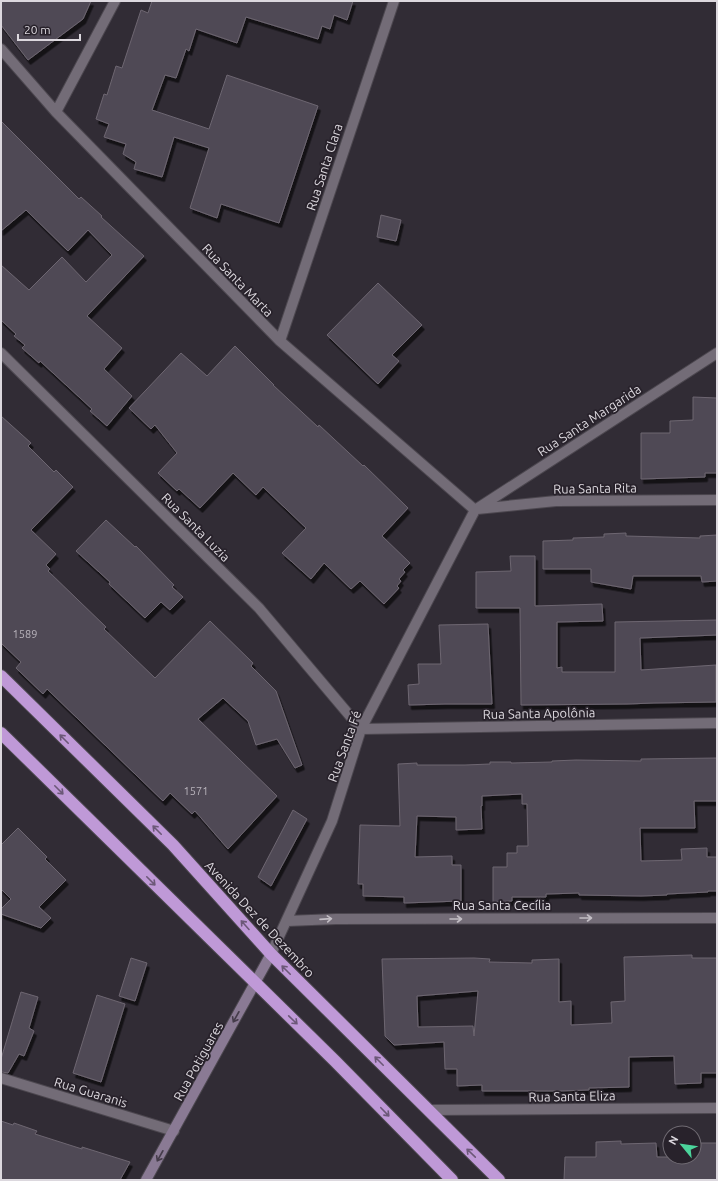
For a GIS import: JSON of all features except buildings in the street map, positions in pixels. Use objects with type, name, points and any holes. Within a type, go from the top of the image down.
[{"type":"highway","name":"Avenida Dez de Dezembro","points":[[1,676],[173,845],[271,954],[499,1180]]},
{"type":"highway","points":[[1,733],[335,1061],[452,1180]]},
{"type":"street","points":[[56,112],[115,1]]},
{"type":"street","name":"Rua Santa Clara","points":[[280,341],[394,1]]},
{"type":"street","name":"Rua Santa Marta","points":[[1,49],[56,112],[280,341],[475,510]]},
{"type":"street","name":"Rua Santa Luzia","points":[[1,353],[259,608],[361,730]]},
{"type":"street","name":"Rua Santa Margarida","points":[[475,510],[717,353]]},
{"type":"street","name":"Rua Santa Rita","points":[[475,510],[556,501],[717,500]]},
{"type":"street","name":"Rua Santa Fé","points":[[271,954],[332,821],[361,730],[475,510]]},
{"type":"street","name":"Rua Santa Apolônia","points":[[361,730],[717,723]]},
{"type":"street","name":"Rua Santa Cecília","points":[[287,921],[336,919],[717,918]]},
{"type":"street","name":"Rua Potiguares","points":[[146,1180],[271,954]]},
{"type":"street","name":"Rua Guaranis","points":[[1,1078],[174,1131]]},
{"type":"street","name":"Rua Santa Eliza","points":[[428,1110],[717,1108]]}]
